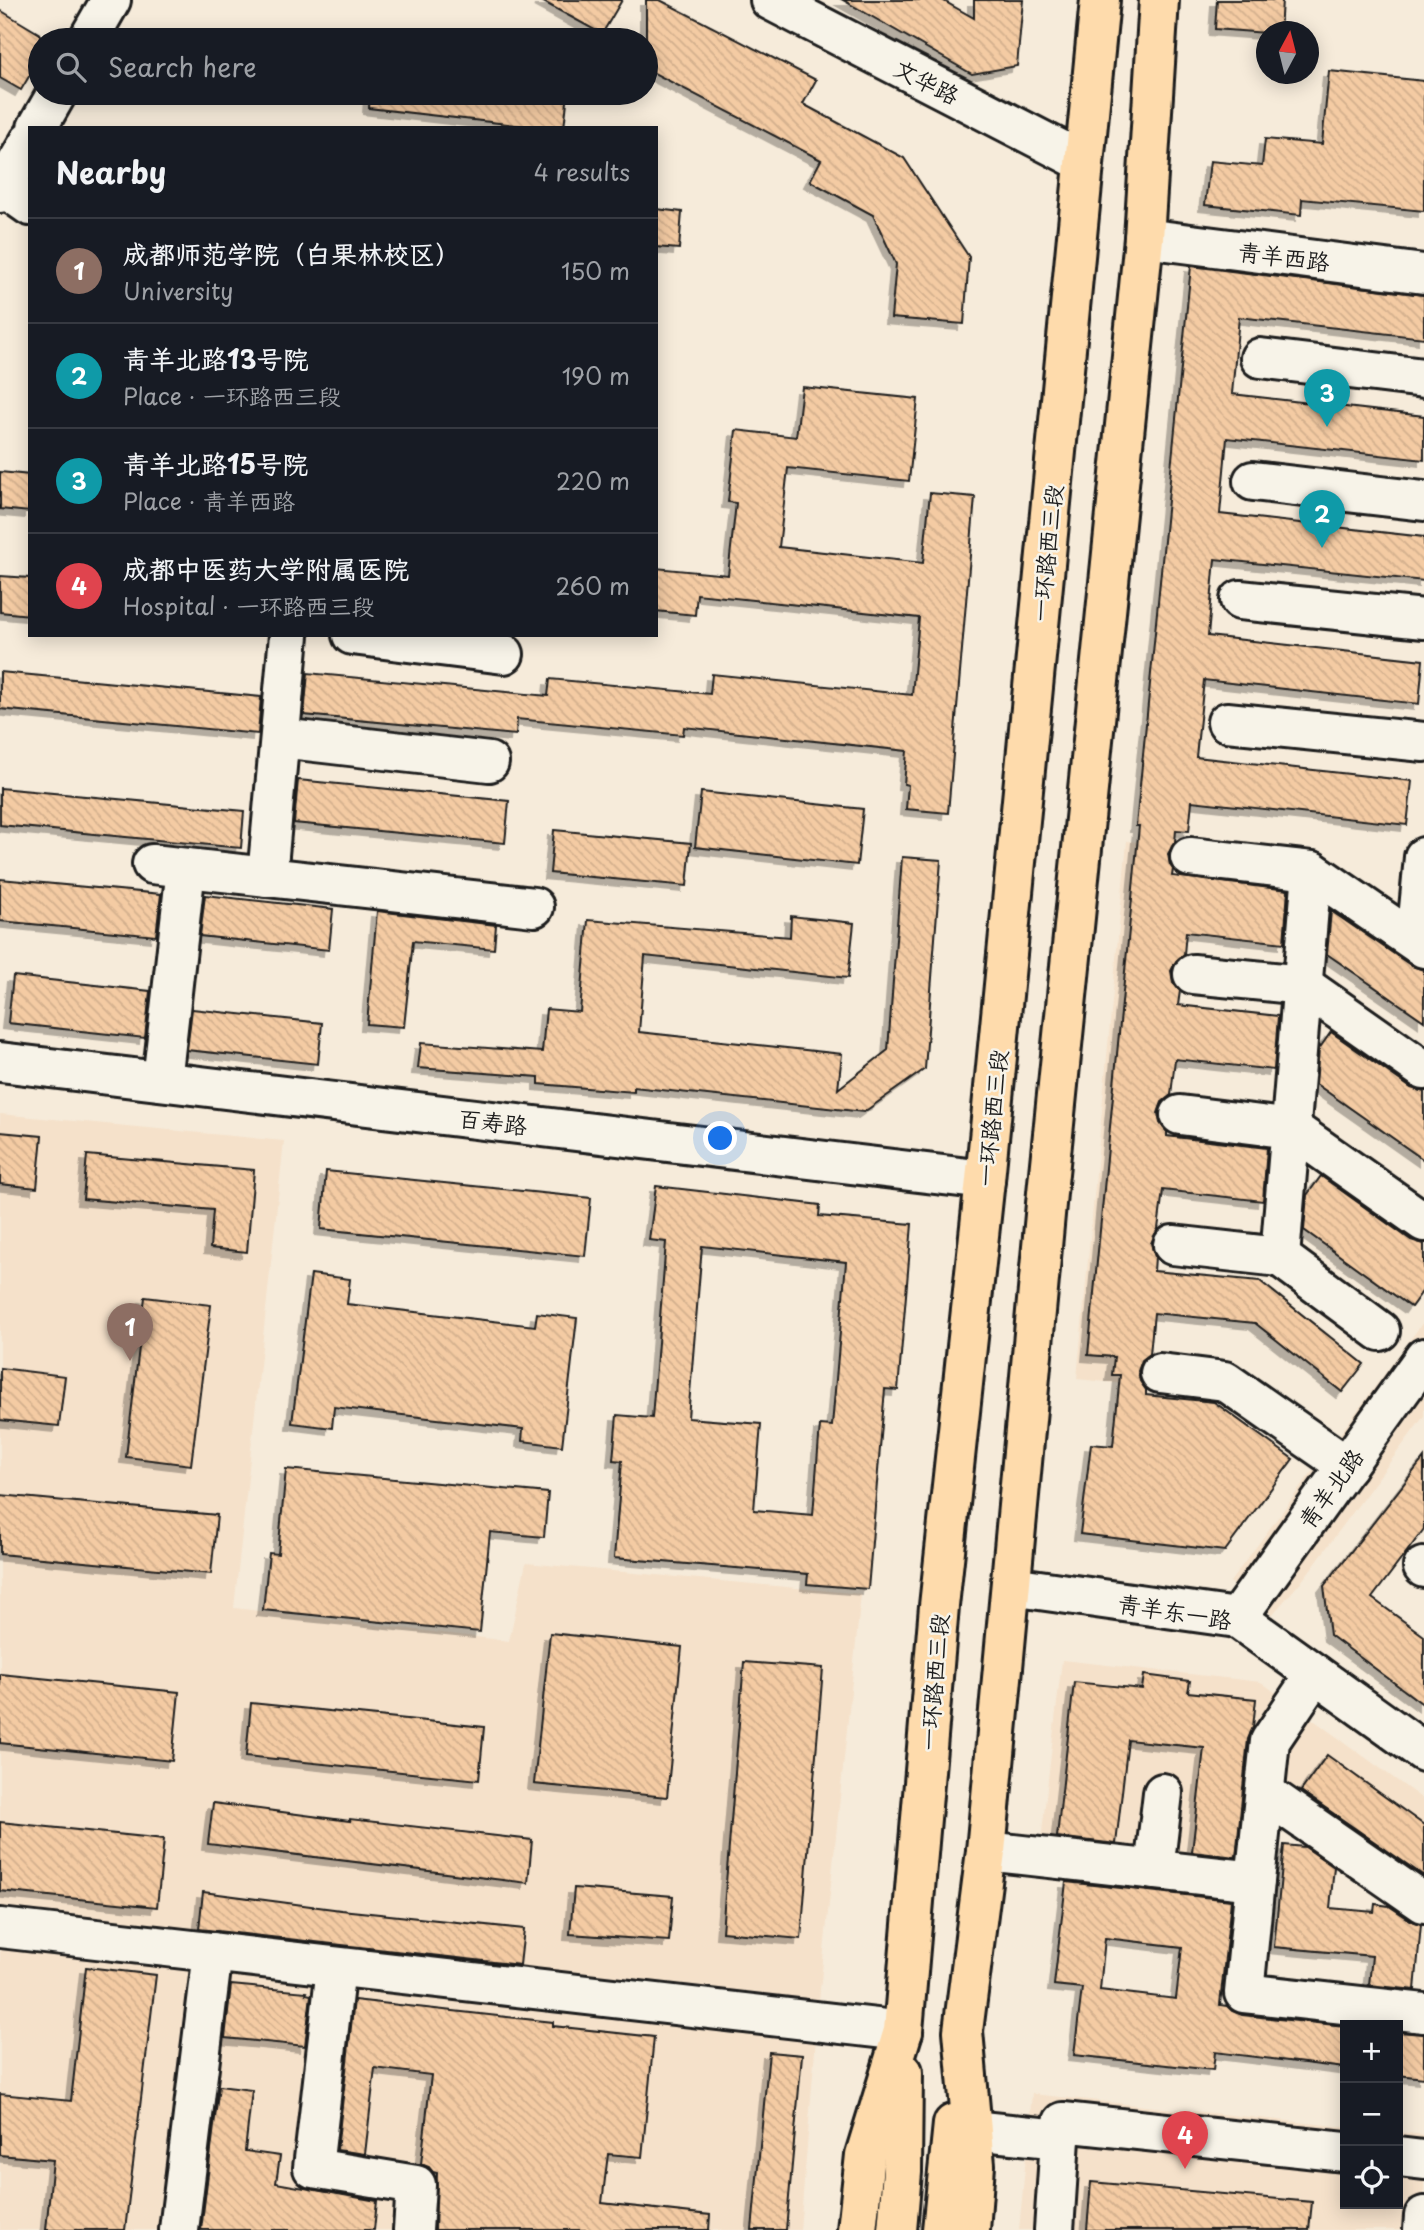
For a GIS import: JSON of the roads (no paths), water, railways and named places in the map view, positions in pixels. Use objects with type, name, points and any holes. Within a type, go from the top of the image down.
[{"type":"main road","name":"一环路西三段","points":[[857,2230],[865,2155],[903,2031],[939,1606],[985,1180],[1100,0]]},
{"type":"main road","points":[[942,2230],[986,1851],[1047,1193],[1144,238],[1159,0]]},
{"type":"main road","points":[[897,2230],[902,2172],[903,2031]]},
{"type":"main road","points":[[963,2031],[975,2165],[970,2230]]},
{"type":"street","points":[[95,28],[111,0]]},
{"type":"street","name":"文华路","points":[[771,0],[1084,162]]},
{"type":"street","points":[[38,126],[51,105]]},
{"type":"street","points":[[11,195],[28,147]]},
{"type":"street","name":"青羊西路","points":[[1144,238],[1424,274]]},
{"type":"street","points":[[1260,358],[1424,378]]},
{"type":"street","points":[[1253,481],[1424,501]]},
{"type":"street","points":[[1240,600],[1424,619]]},
{"type":"street","points":[[267,877],[289,637]]},
{"type":"street","points":[[368,637],[504,654]]},
{"type":"street","points":[[1227,722],[1424,742]]},
{"type":"street","points":[[280,738],[489,762]]},
{"type":"street","points":[[1190,857],[1312,871],[1424,948]]},
{"type":"street","points":[[1424,857],[1419,909],[1424,913]]},
{"type":"street","points":[[162,1081],[169,866],[534,906]]},
{"type":"street","points":[[1280,1257],[1312,871]]},
{"type":"street","points":[[1193,974],[1303,985],[1424,1070]]},
{"type":"street","name":"百寿路","points":[[0,1062],[985,1180]]},
{"type":"street","points":[[1180,1115],[1292,1129],[1424,1222]]},
{"type":"street","points":[[1173,1245],[1280,1257],[1380,1331]]},
{"type":"street","name":"青羊北路","points":[[1237,1618],[1424,1358]]},
{"type":"street","points":[[1160,1373],[1225,1381],[1347,1466]]},
{"type":"street","name":"青羊东一路","points":[[1011,1586],[1237,1618],[1424,1752]]},
{"type":"street","points":[[1315,1674],[1270,1741],[1244,1993],[1424,2013]]},
{"type":"street","points":[[1154,1870],[1163,1793]]},
{"type":"street","points":[[1265,1793],[1424,1903]]},
{"type":"street","points":[[986,1851],[1255,1881]]},
{"type":"street","points":[[0,1928],[903,2031]]},
{"type":"street","points":[[179,2230],[213,1952]]},
{"type":"street","points":[[336,1966],[313,2168],[416,2185],[413,2230]]},
{"type":"street","points":[[1054,2230],[1063,2122],[1340,2151]]},
{"type":"street","points":[[972,2130],[1060,2139]]},
{"type":"street","points":[[1403,2158],[1424,2160]]},
{"type":"street","points":[[1423,2230],[1424,2216]]},
{"type":"place","name":"青羊北路15号院","points":[[1327,427]]},
{"type":"place","name":"青羊北路13号院","points":[[1322,548]]},
{"type":"place","name":"成都师范学院（白果林校区）","points":[[130,1361]]},
{"type":"place","name":"成都中医药大学附属医院","points":[[1185,2169]]}]
